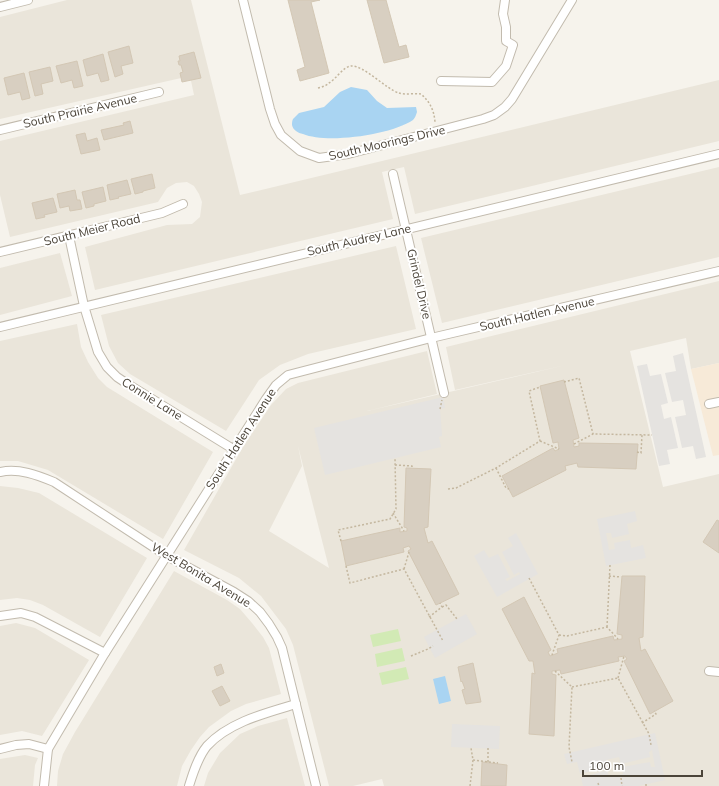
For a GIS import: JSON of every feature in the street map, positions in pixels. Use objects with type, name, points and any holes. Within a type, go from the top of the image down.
[{"type":"street","points":[[0,7],[28,0]]},
{"type":"street","name":"South Moorings Drive","points":[[243,0],[275,124],[281,135],[300,151],[319,158],[336,157],[472,123],[494,115],[506,107],[518,92],[572,0]]},
{"type":"street","points":[[441,81],[466,80],[492,82],[506,66],[513,45],[506,41],[506,27],[503,14],[505,0]]},
{"type":"street","name":"South Prairie Avenue","points":[[0,130],[160,92]]},
{"type":"street","name":"South Audrey Lane","points":[[0,327],[719,154]]},
{"type":"street","name":"Grindel Drive","points":[[394,174],[444,393]]},
{"type":"street","name":"South Meier Road","points":[[0,251],[162,213],[183,204]]},
{"type":"street","name":"Connie Lane","points":[[69,236],[84,306],[98,352],[107,367],[117,377],[233,449]]},
{"type":"street","name":"South Hatlen Avenue","points":[[44,786],[48,749],[105,653],[233,449],[276,385],[288,375],[431,338],[719,271]]},
{"type":"street","points":[[709,404],[719,402]]},
{"type":"street","name":"West Bonita Avenue","points":[[0,472],[37,474],[54,482],[167,556],[234,592],[260,612],[277,637],[282,648],[316,786]]},
{"type":"street","points":[[0,616],[21,613],[35,617],[105,653]]},
{"type":"street","points":[[708,672],[719,672]]},
{"type":"street","points":[[189,786],[196,765],[207,746],[220,735],[251,718],[296,704]]},
{"type":"street","points":[[0,749],[28,744],[48,749]]},
{"type":"path","points":[[318,88],[328,84],[346,68],[351,66],[356,67],[401,94],[421,94],[430,102],[435,113],[436,126]]},
{"type":"path","points":[[564,382],[579,378],[593,434]]},
{"type":"path","points":[[540,388],[528,391],[540,441]]},
{"type":"path","points":[[574,444],[593,434],[652,435]]},
{"type":"path","points":[[637,452],[641,453],[642,435]]},
{"type":"path","points":[[540,441],[559,449]]},
{"type":"path","points":[[448,489],[456,488],[496,468],[540,441]]},
{"type":"path","points":[[341,541],[338,530],[390,519],[396,509],[395,458]]},
{"type":"path","points":[[395,465],[412,466],[412,468]]},
{"type":"path","points":[[496,468],[506,488],[509,489]]},
{"type":"path","points":[[393,513],[404,531]]},
{"type":"path","points":[[409,552],[404,569],[442,641]]},
{"type":"path","points":[[610,565],[607,627],[618,639]]},
{"type":"path","points":[[346,566],[350,582],[404,569]]},
{"type":"path","points":[[609,576],[621,577]]},
{"type":"path","points":[[530,578],[559,635],[552,655]]},
{"type":"path","points":[[440,603],[442,607]]},
{"type":"path","points":[[429,617],[446,605],[457,619]]},
{"type":"path","points":[[559,635],[567,636],[607,627]]},
{"type":"path","points":[[411,656],[432,646]]},
{"type":"path","points":[[624,656],[618,678],[649,734],[651,745]]},
{"type":"path","points":[[555,671],[572,687],[569,747],[572,762]]},
{"type":"path","points":[[572,687],[618,678]]},
{"type":"path","points":[[642,722],[656,714],[654,712]]},
{"type":"path","points":[[470,786],[473,760],[472,748]]},
{"type":"path","points":[[488,748],[488,762]]},
{"type":"path","points":[[473,760],[498,763]]},
{"type":"path","points":[[621,778],[622,786]]},
{"type":"shaded area","points":[[67,0],[191,0],[240,195],[719,80],[719,141],[415,214],[404,167],[382,172],[393,219],[95,290],[85,247],[167,225],[192,224],[200,217],[202,202],[194,186],[187,182],[176,183],[167,188],[158,202],[10,237],[0,195],[0,141],[194,95],[190,76],[0,119],[0,17]]},
{"type":"shaded area","points":[[719,167],[719,257],[442,323],[421,238]]},
{"type":"shaded area","points":[[396,246],[416,329],[308,354],[280,365],[259,380],[226,431],[130,374],[118,363],[109,346],[101,315]]},
{"type":"shaded area","points":[[60,253],[72,296],[0,315],[0,268]]},
{"type":"shaded area","points":[[719,281],[719,363],[691,369],[686,338],[630,351],[663,487],[719,474],[719,786],[384,786],[382,779],[353,786],[329,786],[293,645],[286,629],[261,596],[239,578],[184,550],[243,447],[271,405],[286,389],[298,383],[427,351],[437,394],[367,411],[566,365],[455,390],[446,347]],"holes":[[[298,446],[329,568],[269,531],[302,466]]]},
{"type":"shaded area","points":[[77,324],[81,347],[88,362],[98,378],[107,387],[213,452],[163,539],[48,470],[18,461],[0,461],[0,341]]},
{"type":"shaded area","points":[[683,353],[706,457],[696,459],[693,446],[682,448],[675,417],[686,415],[683,400],[672,402],[665,373],[676,371],[673,356]]},
{"type":"shaded area","points":[[719,363],[719,455],[713,456],[691,369]]},
{"type":"shaded area","points":[[647,364],[650,376],[661,374],[668,403],[661,405],[664,419],[671,417],[678,448],[667,450],[670,464],[659,466],[637,366]]},
{"type":"shaded area","points":[[443,397],[445,408],[440,409],[442,436],[439,437],[441,447],[325,475],[314,428]]},
{"type":"shaded area","points":[[0,486],[18,488],[39,493],[147,558],[100,637],[43,605],[30,600],[17,598],[0,600]]},
{"type":"shaded area","points":[[635,511],[637,521],[627,524],[629,534],[612,538],[611,533],[606,533],[609,550],[615,549],[614,543],[630,540],[631,548],[643,545],[646,558],[606,566],[597,519]]},
{"type":"shaded area","points":[[516,533],[538,574],[497,597],[474,556],[484,550],[489,558],[498,554],[510,577],[505,579],[507,581],[520,574],[519,572],[514,575],[502,552],[513,546],[508,538]]},
{"type":"shaded area","points":[[174,571],[227,600],[240,609],[263,637],[269,648],[281,694],[246,704],[231,711],[209,727],[191,750],[182,766],[177,786],[57,786],[58,771],[63,754]]},
{"type":"shaded area","points":[[466,614],[477,634],[435,658],[424,637]]},
{"type":"shaded area","points":[[16,623],[35,628],[89,660],[42,736],[22,731],[0,735],[0,626]]},
{"type":"shaded area","points":[[287,718],[305,786],[204,786],[208,773],[220,753],[240,734],[258,726]]},
{"type":"shaded area","points":[[452,724],[500,726],[499,749],[451,747]]},
{"type":"shaded area","points":[[655,733],[665,780],[638,786],[583,786],[581,778],[607,770],[609,777],[623,774],[622,767],[650,762],[651,767],[655,767],[652,750],[649,752],[650,757],[621,764],[619,757],[606,760],[607,767],[580,774],[577,762],[567,764],[564,754]]},
{"type":"shaded area","points":[[25,755],[38,758],[35,765],[33,786],[0,786],[0,759]]},
{"type":"green space","points":[[398,629],[401,641],[373,647],[370,635]]},
{"type":"green space","points":[[402,648],[405,661],[377,667],[375,654]]},
{"type":"green space","points":[[406,667],[409,679],[382,685],[379,673]]},
{"type":"water","points":[[351,87],[367,90],[377,101],[387,108],[416,107],[417,112],[413,120],[390,130],[375,134],[343,138],[327,138],[314,137],[299,133],[293,128],[293,120],[299,113],[324,107],[340,92]]},
{"type":"water","points":[[445,676],[451,701],[439,704],[433,679]]},
{"type":"building","points":[[288,0],[320,0],[311,2],[329,73],[300,81],[297,70],[305,67]]},
{"type":"building","points":[[367,0],[386,0],[399,47],[406,45],[409,57],[384,63]]},
{"type":"building","points":[[129,46],[133,63],[121,66],[123,74],[115,77],[108,52]]},
{"type":"building","points":[[194,52],[201,78],[182,82],[180,73],[183,72],[178,61],[180,61],[179,56]]},
{"type":"building","points":[[103,54],[109,80],[101,82],[98,73],[87,76],[83,60]]},
{"type":"building","points":[[77,61],[83,86],[74,88],[72,80],[61,83],[56,66]]},
{"type":"building","points":[[50,67],[53,81],[41,84],[43,94],[35,96],[29,72]]},
{"type":"building","points":[[24,73],[30,98],[22,100],[20,92],[8,95],[4,78]]},
{"type":"building","points":[[130,121],[133,133],[104,140],[101,130],[124,125],[123,123]]},
{"type":"building","points":[[85,133],[87,141],[97,138],[100,150],[81,154],[76,135]]},
{"type":"building","points":[[152,174],[155,188],[135,194],[131,179]]},
{"type":"building","points":[[127,180],[131,194],[110,200],[107,185]]},
{"type":"building","points":[[103,187],[106,201],[86,208],[82,192]]},
{"type":"building","points":[[75,190],[77,200],[80,200],[82,209],[70,211],[69,206],[60,208],[57,194]]},
{"type":"building","points":[[53,198],[57,212],[44,215],[45,217],[36,219],[32,203]]},
{"type":"building","points":[[564,380],[579,438],[573,440],[574,447],[579,446],[579,443],[638,444],[636,469],[578,467],[577,463],[565,466],[566,470],[513,497],[502,476],[553,448],[555,451],[559,449],[558,442],[553,443],[540,386]]},
{"type":"building","points":[[406,468],[431,469],[428,527],[424,528],[428,543],[432,541],[459,594],[436,605],[408,551],[411,549],[409,546],[403,548],[404,552],[346,566],[341,541],[400,528],[400,532],[407,531],[407,528],[404,527]]},
{"type":"building","points":[[717,520],[719,521],[719,553],[703,542]]},
{"type":"building","points":[[622,576],[645,576],[643,637],[639,638],[641,651],[645,649],[673,701],[650,714],[624,661],[627,659],[625,656],[618,657],[619,661],[561,674],[560,670],[552,671],[552,674],[556,675],[554,736],[529,734],[532,673],[535,674],[533,661],[529,661],[502,609],[524,597],[551,650],[548,652],[550,656],[558,653],[557,649],[613,636],[614,640],[622,639],[622,635],[617,634]]},
{"type":"building","points":[[473,663],[481,702],[466,704],[462,690],[465,689],[462,681],[461,682],[458,667]]},
{"type":"building","points":[[221,664],[224,673],[217,676],[214,667]]},
{"type":"building","points":[[222,686],[230,701],[220,706],[212,691]]},
{"type":"building","points":[[482,762],[507,765],[506,786],[481,786]]}]
